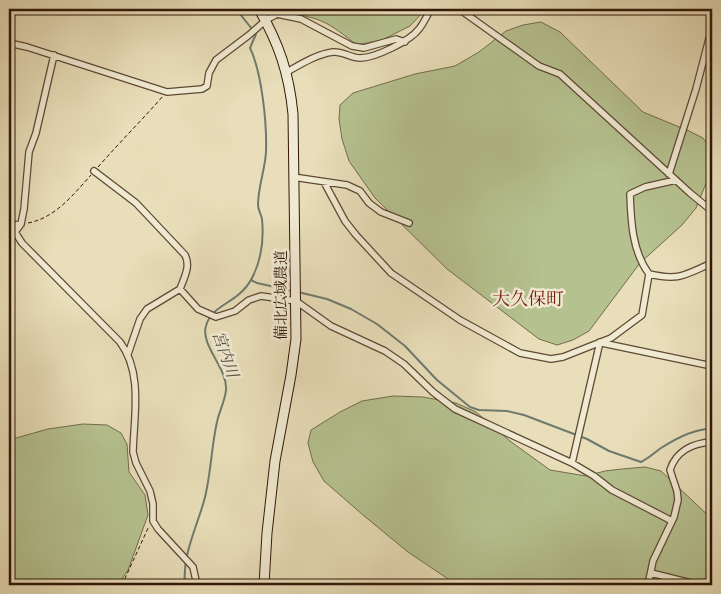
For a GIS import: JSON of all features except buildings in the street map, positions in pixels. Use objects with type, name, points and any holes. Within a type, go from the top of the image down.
[{"type":"street","name":"備北広域農道","points":[[259,9],[275,38],[287,72],[293,114],[296,301],[296,339],[275,461],[267,533],[264,585]]},
{"type":"street","points":[[287,72],[323,54],[335,52],[360,58],[382,52],[404,42],[418,30],[431,9]]},
{"type":"street","points":[[459,9],[539,66],[560,74],[712,211]]},
{"type":"street","points":[[669,174],[712,32],[710,9]]},
{"type":"street","points":[[9,44],[54,55],[166,92],[202,89],[207,86],[209,73],[216,60],[266,20],[277,14],[301,19],[352,46],[364,48],[396,39],[404,42]]},
{"type":"street","points":[[54,55],[38,124],[29,152],[21,224],[15,232],[22,244],[120,342],[128,354],[135,380],[133,452],[150,491],[153,504],[153,521],[193,567],[198,585]]},
{"type":"street","points":[[94,171],[136,203],[188,260],[180,289],[147,309],[140,319],[128,354]]},
{"type":"street","points":[[293,177],[347,185],[360,191],[369,203],[382,212],[409,223]]},
{"type":"street","points":[[324,182],[345,222],[391,273],[468,324],[520,353],[551,359],[563,357],[610,338],[642,315],[649,274],[637,251],[630,220],[630,194],[645,187],[676,180]]},
{"type":"street","points":[[9,226],[21,224]]},
{"type":"street","points":[[649,274],[676,278],[712,264]]},
{"type":"street","points":[[180,289],[198,309],[216,317],[235,311],[249,300],[261,296],[296,301],[332,326],[386,351],[411,370],[433,392],[455,409],[572,463],[594,476],[612,490],[672,521]]},
{"type":"street","points":[[600,342],[712,366]]},
{"type":"street","points":[[572,463],[600,342]]},
{"type":"street","points":[[648,585],[654,561],[672,521],[678,500],[670,470],[673,460],[691,446],[712,442]]},
{"type":"street","points":[[651,573],[699,585]]},
{"type":"path","points":[[21,224],[36,222],[53,214],[166,92]]},
{"type":"path","points":[[122,585],[148,526],[153,521]]},
{"type":"green space","points":[[292,9],[426,9],[410,26],[382,40],[357,45],[331,26],[317,19],[298,14]]},
{"type":"green space","points":[[541,22],[560,32],[643,112],[703,138],[710,148],[709,176],[696,208],[682,225],[640,263],[589,331],[573,340],[557,345],[539,339],[447,269],[375,198],[349,161],[342,139],[339,119],[340,105],[353,93],[415,74],[455,66],[479,52],[506,31],[523,25]]},
{"type":"green space","points":[[393,396],[423,397],[456,403],[476,412],[510,441],[550,470],[586,476],[605,471],[645,467],[661,471],[712,519],[712,585],[457,585],[408,552],[363,515],[324,481],[313,462],[308,443],[311,430],[362,401]]},
{"type":"green space","points":[[83,424],[107,425],[121,433],[127,444],[129,472],[145,495],[148,515],[128,570],[118,585],[9,585],[9,440],[48,429]]},
{"type":"waterway","name":"宮内川","points":[[185,585],[190,543],[204,501],[215,432],[226,390],[223,374],[207,341],[206,326],[211,316],[238,295],[249,283],[258,264],[263,234],[262,219],[258,205],[265,159],[265,113],[258,71],[250,48],[256,34],[236,9]]},
{"type":"waterway","points":[[251,280],[293,291]]},
{"type":"waterway","points":[[298,292],[327,299],[351,309],[377,324],[405,346],[437,380],[470,407],[479,410],[507,411],[524,415],[587,439],[609,451],[641,462],[685,435],[698,430],[712,429]]},
{"type":"district","name":"大久保町","points":[[528,299]]}]
